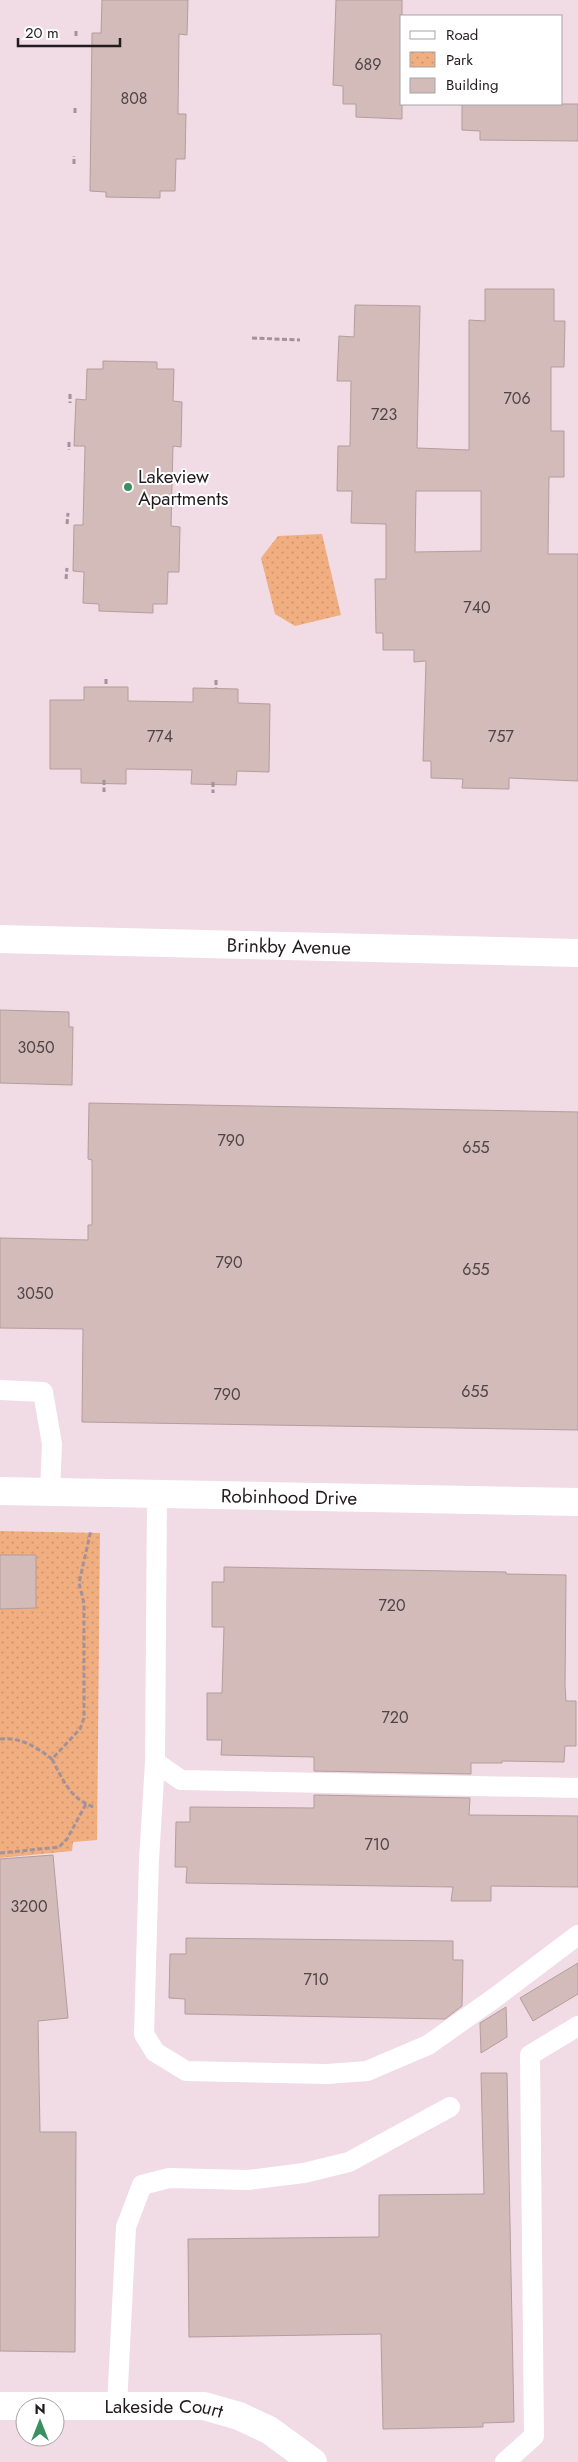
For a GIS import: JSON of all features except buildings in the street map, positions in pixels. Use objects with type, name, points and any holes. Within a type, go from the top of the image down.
[{"type":"street","name":"Brinkby Avenue","points":[[0,939],[578,953]]},
{"type":"street","name":"Robinhood Drive","points":[[0,1491],[578,1502]]},
{"type":"street","name":"Lakeside Court","points":[[0,2406],[204,2406],[239,2416],[269,2430],[314,2462]]},
{"type":"lane","points":[[0,1390],[43,1392],[52,1444],[50,1492]]},
{"type":"lane","points":[[157,1494],[155,1762],[149,1860],[144,2034],[155,2052],[186,2071],[327,2074],[368,2071],[428,2045],[578,1935]]},
{"type":"lane","points":[[155,1762],[181,1780],[578,1788]]},
{"type":"lane","points":[[505,2462],[534,2436],[530,2055],[578,2026]]},
{"type":"lane","points":[[117,2406],[126,2227],[142,2185],[169,2178],[248,2180],[304,2173],[348,2162],[450,2107]]},
{"type":"path","points":[[76,31],[76,38]]},
{"type":"path","points":[[75,108],[75,114]]},
{"type":"path","points":[[74,156],[74,164]]},
{"type":"path","points":[[252,338],[300,340]]},
{"type":"path","points":[[70,394],[70,403]]},
{"type":"path","points":[[69,442],[69,450]]},
{"type":"path","points":[[67,524],[68,513]]},
{"type":"path","points":[[66,579],[67,568]]},
{"type":"path","points":[[106,679],[106,686]]},
{"type":"path","points":[[216,680],[216,688]]},
{"type":"path","points":[[104,780],[104,792]]},
{"type":"path","points":[[213,782],[213,793]]},
{"type":"path","points":[[52,1760],[80,1729],[84,1718],[84,1603],[79,1583],[91,1530]]},
{"type":"path","points":[[0,1739],[24,1741],[37,1748],[52,1760],[67,1790],[80,1802],[94,1807]]},
{"type":"path","points":[[0,1853],[59,1847],[67,1839],[86,1804]]},
{"type":"green space","points":[[322,534],[341,615],[295,626],[275,614],[261,558],[278,536]]},
{"type":"green space","points":[[0,1531],[100,1533],[97,1840],[73,1842],[72,1851],[0,1858]]},
{"type":"place","name":"Lakeview Apartments","points":[[128,487]]}]
